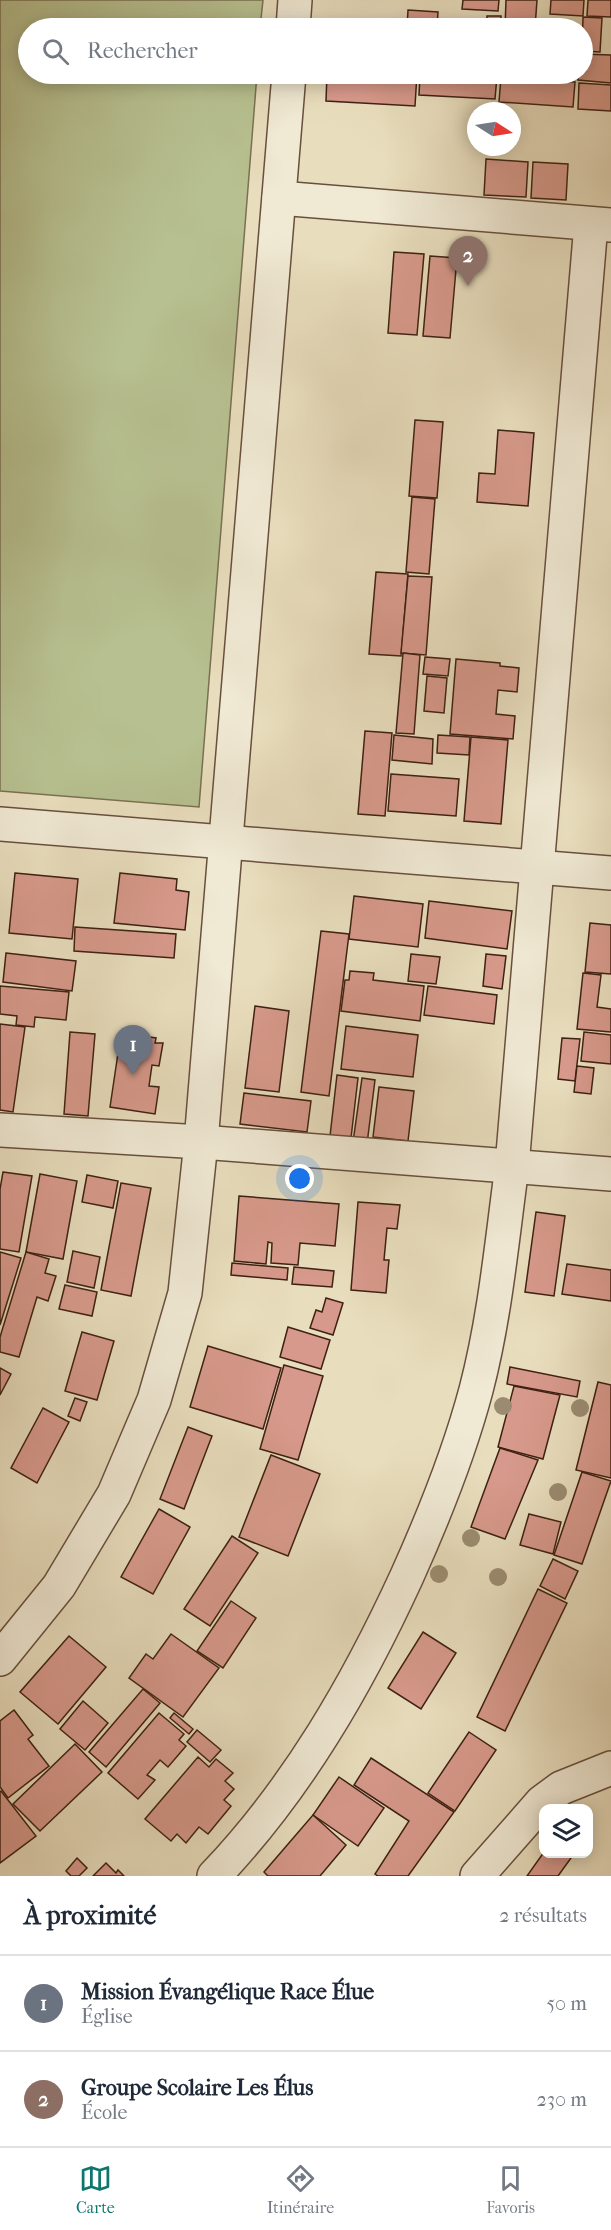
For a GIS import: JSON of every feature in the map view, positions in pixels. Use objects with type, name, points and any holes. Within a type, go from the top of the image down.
[{"type":"street","points":[[294,18],[295,0]]},
{"type":"street","points":[[0,1659],[59,1586],[114,1494],[154,1400],[185,1293],[201,1142],[288,84]]},
{"type":"street","points":[[214,1876],[239,1850],[309,1758],[379,1636],[437,1510],[476,1390],[496,1285],[512,1166],[537,867],[601,225],[279,198]]},
{"type":"street","points":[[0,824],[611,873]]},
{"type":"street","points":[[0,1130],[201,1142],[611,1174]]},
{"type":"street","points":[[477,1876],[542,1802],[561,1788],[611,1768]]},
{"type":"green space","points":[[0,0],[263,0],[261,18],[18,18],[18,84],[256,84],[199,807],[0,791]]},
{"type":"building","points":[[463,0],[499,0],[498,11],[462,9]]},
{"type":"building","points":[[506,0],[537,0],[536,18],[505,18]]},
{"type":"building","points":[[551,0],[584,0],[583,16],[550,14]]},
{"type":"building","points":[[588,0],[611,0],[611,17],[587,16]]},
{"type":"building","points":[[408,10],[438,12],[438,18],[408,18]]},
{"type":"building","points":[[487,16],[501,16],[501,18],[487,18]]},
{"type":"building","points":[[583,17],[602,18],[600,52],[593,52],[593,18]]},
{"type":"building","points":[[593,54],[611,55],[611,83],[593,81]]},
{"type":"building","points":[[327,84],[416,84],[415,106],[326,101]]},
{"type":"building","points":[[420,84],[496,84],[495,99],[419,95]]},
{"type":"building","points":[[500,84],[575,84],[573,107],[499,102]]},
{"type":"building","points":[[579,84],[611,85],[611,111],[578,109]]},
{"type":"building","points":[[486,159],[528,162],[526,197],[484,195]]},
{"type":"building","points":[[533,162],[568,164],[566,200],[531,198]]},
{"type":"building","points":[[394,252],[424,254],[417,335],[388,333]]},
{"type":"building","points":[[430,256],[457,258],[450,338],[423,336]]},
{"type":"building","points":[[415,420],[443,422],[437,498],[409,496]]},
{"type":"building","points":[[498,430],[534,433],[528,506],[477,502],[479,473],[495,474]]},
{"type":"building","points":[[412,497],[435,499],[429,574],[406,572]]},
{"type":"building","points":[[376,572],[408,574],[401,656],[369,654]]},
{"type":"building","points":[[408,576],[432,577],[426,655],[401,653]]},
{"type":"building","points":[[403,653],[420,655],[414,734],[396,733]]},
{"type":"building","points":[[425,657],[450,659],[448,676],[423,674]]},
{"type":"building","points":[[456,659],[500,663],[500,666],[519,668],[517,692],[498,690],[496,714],[515,716],[513,739],[450,734]]},
{"type":"building","points":[[427,676],[447,678],[444,713],[424,711]]},
{"type":"building","points":[[365,731],[392,733],[385,816],[358,814]]},
{"type":"building","points":[[394,735],[433,739],[432,764],[392,760]]},
{"type":"building","points":[[438,735],[470,737],[469,755],[437,753]]},
{"type":"building","points":[[471,737],[508,740],[501,824],[464,821]]},
{"type":"building","points":[[391,774],[459,779],[456,816],[388,811]]},
{"type":"building","points":[[15,873],[78,879],[72,939],[9,933]]},
{"type":"building","points":[[120,873],[177,879],[176,890],[189,892],[185,930],[114,923]]},
{"type":"building","points":[[354,896],[423,904],[418,947],[349,939]]},
{"type":"building","points":[[429,901],[512,911],[507,949],[425,938]]},
{"type":"building","points":[[590,923],[611,925],[611,974],[585,972]]},
{"type":"building","points":[[75,927],[176,934],[174,958],[74,951]]},
{"type":"building","points":[[321,931],[349,934],[329,1096],[301,1092]]},
{"type":"building","points":[[6,953],[76,961],[72,991],[3,982]]},
{"type":"building","points":[[411,954],[440,957],[436,984],[408,981]]},
{"type":"building","points":[[486,954],[506,956],[502,989],[483,986]]},
{"type":"building","points":[[350,971],[374,973],[373,980],[424,986],[420,1021],[341,1011],[345,980],[349,980]]},
{"type":"building","points":[[583,973],[601,975],[597,1007],[611,1009],[611,1032],[577,1029]]},
{"type":"building","points":[[0,986],[69,992],[66,1020],[35,1017],[34,1027],[16,1025],[17,1016],[0,1014]]},
{"type":"building","points":[[428,986],[497,995],[494,1024],[424,1015]]},
{"type":"building","points":[[255,1006],[289,1011],[279,1092],[245,1088]]},
{"type":"building","points":[[0,1024],[25,1027],[13,1112],[0,1110]]},
{"type":"building","points":[[346,1026],[418,1035],[413,1077],[341,1069]]},
{"type":"building","points":[[70,1032],[95,1034],[88,1116],[64,1114]]},
{"type":"building","points":[[584,1032],[611,1035],[611,1064],[581,1061]]},
{"type":"building","points":[[121,1033],[156,1038],[155,1043],[163,1043],[159,1066],[152,1065],[149,1086],[159,1087],[155,1114],[110,1107]]},
{"type":"building","points":[[562,1038],[580,1039],[575,1081],[558,1079]]},
{"type":"building","points":[[577,1066],[594,1068],[591,1094],[574,1092]]},
{"type":"building","points":[[337,1075],[358,1078],[351,1138],[330,1136]]},
{"type":"building","points":[[362,1078],[375,1080],[367,1144],[353,1142]]},
{"type":"building","points":[[379,1087],[414,1091],[408,1141],[373,1137]]},
{"type":"building","points":[[244,1093],[311,1101],[307,1132],[240,1124]]},
{"type":"building","points":[[3,1172],[32,1176],[19,1252],[0,1249],[0,1189]]},
{"type":"building","points":[[40,1174],[77,1181],[63,1259],[26,1252]]},
{"type":"building","points":[[87,1175],[118,1181],[113,1208],[82,1202]]},
{"type":"building","points":[[121,1183],[151,1188],[131,1296],[101,1290]]},
{"type":"building","points":[[239,1196],[339,1204],[335,1246],[300,1243],[298,1265],[271,1263],[272,1243],[268,1242],[266,1264],[234,1261]]},
{"type":"building","points":[[358,1202],[400,1205],[397,1229],[387,1228],[384,1260],[389,1260],[386,1293],[351,1290]]},
{"type":"building","points":[[536,1212],[565,1216],[554,1296],[525,1292]]},
{"type":"building","points":[[73,1251],[100,1257],[94,1288],[67,1282]]},
{"type":"building","points":[[0,1252],[21,1258],[0,1325]]},
{"type":"building","points":[[26,1252],[49,1259],[45,1273],[56,1276],[48,1301],[37,1297],[19,1357],[0,1352],[0,1337]]},
{"type":"building","points":[[232,1263],[288,1268],[287,1280],[231,1275]]},
{"type":"building","points":[[567,1264],[611,1270],[611,1301],[562,1294]]},
{"type":"building","points":[[294,1267],[334,1271],[332,1287],[292,1284]]},
{"type":"building","points":[[65,1285],[97,1292],[92,1316],[59,1309]]},
{"type":"building","points":[[326,1298],[343,1303],[333,1335],[310,1328],[316,1310],[322,1312]]},
{"type":"building","points":[[288,1327],[330,1340],[321,1369],[280,1357]]},
{"type":"building","points":[[82,1332],[114,1341],[97,1400],[65,1391]]},
{"type":"building","points":[[208,1346],[281,1368],[263,1429],[190,1407]]},
{"type":"building","points":[[284,1365],[323,1376],[298,1460],[260,1449]]},
{"type":"building","points":[[510,1367],[580,1381],[577,1397],[507,1384]]},
{"type":"building","points":[[0,1368],[11,1374],[0,1395]]},
{"type":"building","points":[[598,1382],[611,1385],[611,1478],[576,1470]]},
{"type":"building","points":[[514,1386],[560,1395],[543,1459],[498,1447]]},
{"type":"building","points":[[75,1398],[87,1402],[80,1421],[68,1416]]},
{"type":"building","points":[[43,1408],[69,1422],[37,1483],[11,1468]]},
{"type":"building","points":[[188,1427],[212,1436],[184,1509],[160,1499]]},
{"type":"building","points":[[500,1448],[538,1460],[505,1539],[471,1527]]},
{"type":"building","points":[[271,1455],[320,1474],[288,1556],[239,1537]]},
{"type":"building","points":[[582,1472],[611,1481],[582,1564],[554,1555]]},
{"type":"building","points":[[159,1509],[190,1527],[153,1594],[121,1577]]},
{"type":"building","points":[[529,1514],[561,1522],[553,1554],[520,1545]]},
{"type":"building","points":[[232,1536],[258,1553],[210,1626],[184,1609]]},
{"type":"building","points":[[553,1559],[578,1571],[565,1599],[540,1586]]},
{"type":"building","points":[[538,1589],[567,1603],[505,1731],[477,1717]]},
{"type":"building","points":[[231,1601],[256,1618],[223,1668],[197,1651]]},
{"type":"building","points":[[423,1632],[456,1653],[421,1709],[388,1688]]},
{"type":"building","points":[[171,1634],[219,1668],[183,1717],[129,1678],[146,1654],[153,1659]]},
{"type":"building","points":[[69,1636],[106,1667],[58,1724],[20,1692]]},
{"type":"building","points":[[143,1689],[160,1703],[106,1767],[89,1752]]},
{"type":"building","points":[[83,1701],[108,1723],[85,1750],[60,1729]]},
{"type":"building","points":[[14,1710],[33,1735],[28,1739],[49,1766],[8,1798],[0,1787],[0,1721]]},
{"type":"building","points":[[159,1713],[184,1734],[179,1740],[186,1746],[168,1767],[160,1760],[147,1775],[155,1780],[138,1799],[108,1773]]},
{"type":"building","points":[[174,1713],[193,1729],[189,1734],[170,1718]]},
{"type":"building","points":[[197,1730],[221,1750],[210,1762],[187,1742]]},
{"type":"building","points":[[469,1732],[496,1750],[455,1811],[428,1793]]},
{"type":"building","points":[[75,1744],[102,1772],[40,1831],[13,1804]]},
{"type":"building","points":[[198,1757],[209,1767],[216,1759],[233,1773],[225,1781],[234,1789],[224,1800],[231,1806],[208,1834],[199,1827],[186,1843],[177,1834],[171,1841],[145,1819]]},
{"type":"building","points":[[371,1758],[454,1812],[408,1876],[378,1876],[375,1874],[409,1821],[354,1785]]},
{"type":"building","points":[[339,1777],[384,1808],[358,1846],[313,1815]]},
{"type":"building","points":[[0,1792],[36,1836],[0,1863]]},
{"type":"building","points":[[313,1815],[346,1845],[320,1876],[268,1876],[264,1872]]},
{"type":"building","points":[[77,1858],[87,1868],[79,1876],[71,1876],[66,1871]]},
{"type":"building","points":[[540,1858],[571,1858],[558,1876],[527,1876]]},
{"type":"building","points":[[106,1863],[116,1873],[118,1870],[124,1876],[93,1876]]},
{"type":"place","name":"Groupe Scolaire Les Élus","points":[[468,286]]},
{"type":"place","name":"Mission Évangélique Race Élue","points":[[133,1075]]}]
